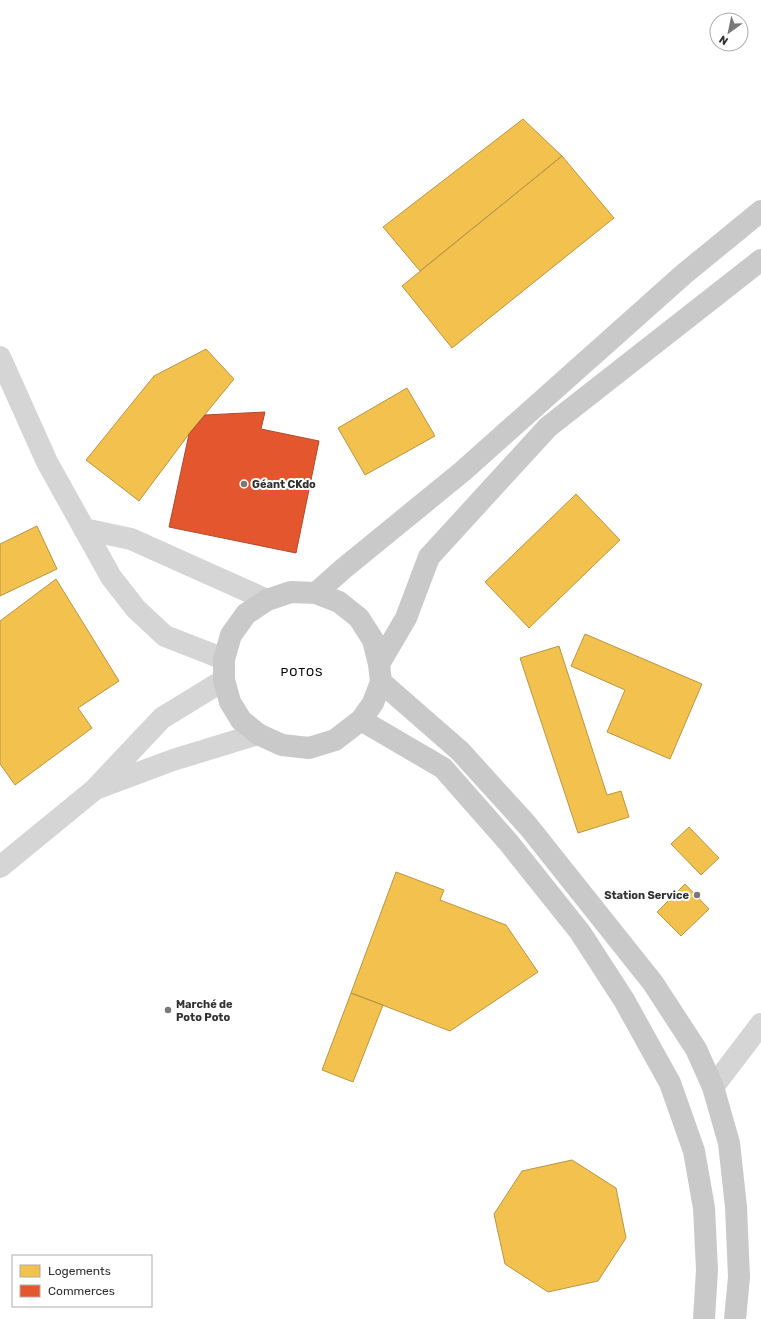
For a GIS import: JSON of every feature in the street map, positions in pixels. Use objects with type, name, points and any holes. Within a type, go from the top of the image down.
[{"type":"main road","points":[[316,593],[343,568],[463,470],[684,274],[761,211]]},
{"type":"main road","points":[[735,1319],[739,1277],[736,1207],[729,1143],[713,1087],[696,1049],[653,983],[528,826],[460,751],[380,673],[373,640],[359,618],[340,602],[316,593],[291,592],[267,600],[246,614],[231,635],[224,659],[224,680],[230,702],[241,720],[258,734],[282,746],[309,748],[335,740],[361,720],[373,703],[380,673],[406,618],[429,556],[548,427],[761,260]]},
{"type":"main road","points":[[361,720],[443,768],[509,843],[580,932],[624,1000],[670,1084],[694,1151],[704,1208],[706,1239],[707,1270],[704,1319]]},
{"type":"street","points":[[0,357],[47,462],[111,577],[136,608],[165,636],[224,659]]},
{"type":"street","points":[[84,529],[131,539],[267,600]]},
{"type":"street","points":[[0,867],[94,790],[162,718],[224,680]]},
{"type":"street","points":[[94,790],[173,760],[258,734]]},
{"type":"street","points":[[713,1087],[761,1024]]},
{"type":"building: Logements","points":[[523,119],[562,156],[420,271],[383,227]]},
{"type":"building: Logements","points":[[562,156],[614,218],[452,348],[402,286]]},
{"type":"building: Logements","points":[[206,349],[234,379],[189,434],[139,501],[86,460],[154,376]]},
{"type":"building: Logements","points":[[407,388],[435,436],[365,475],[338,428]]},
{"type":"building: Logements","points":[[576,494],[620,540],[529,628],[485,582]]},
{"type":"building: Logements","points":[[37,526],[57,569],[0,596],[0,544]]},
{"type":"building: Logements","points":[[56,579],[119,681],[78,708],[92,728],[15,785],[0,764],[0,621]]},
{"type":"building: Logements","points":[[585,634],[702,684],[670,759],[607,732],[625,690],[571,666]]},
{"type":"building: Logements","points":[[559,646],[607,795],[621,791],[629,817],[578,833],[520,658]]},
{"type":"building: Logements","points":[[689,827],[719,858],[701,875],[671,844]]},
{"type":"building: Logements","points":[[396,872],[444,890],[440,900],[506,925],[538,972],[450,1031],[351,993]]},
{"type":"building: Logements","points":[[685,884],[709,909],[681,936],[657,912]]},
{"type":"building: Logements","points":[[351,993],[383,1005],[353,1082],[322,1070]]},
{"type":"building: Logements","points":[[572,1160],[616,1188],[626,1238],[598,1281],[548,1292],[505,1264],[494,1214],[522,1171]]},
{"type":"building: Commerces","name":"Géant CKdo","points":[[265,412],[261,429],[319,441],[296,553],[169,527],[189,434],[205,415]]},
{"type":"place","name":"Géant CKdo","points":[[244,484]]},
{"type":"place","name":"Station Service","points":[[697,895]]},
{"type":"place","name":"Marché de Poto Poto","points":[[168,1010]]},
{"type":"district","name":"POTOS","points":[[302,672]]}]
